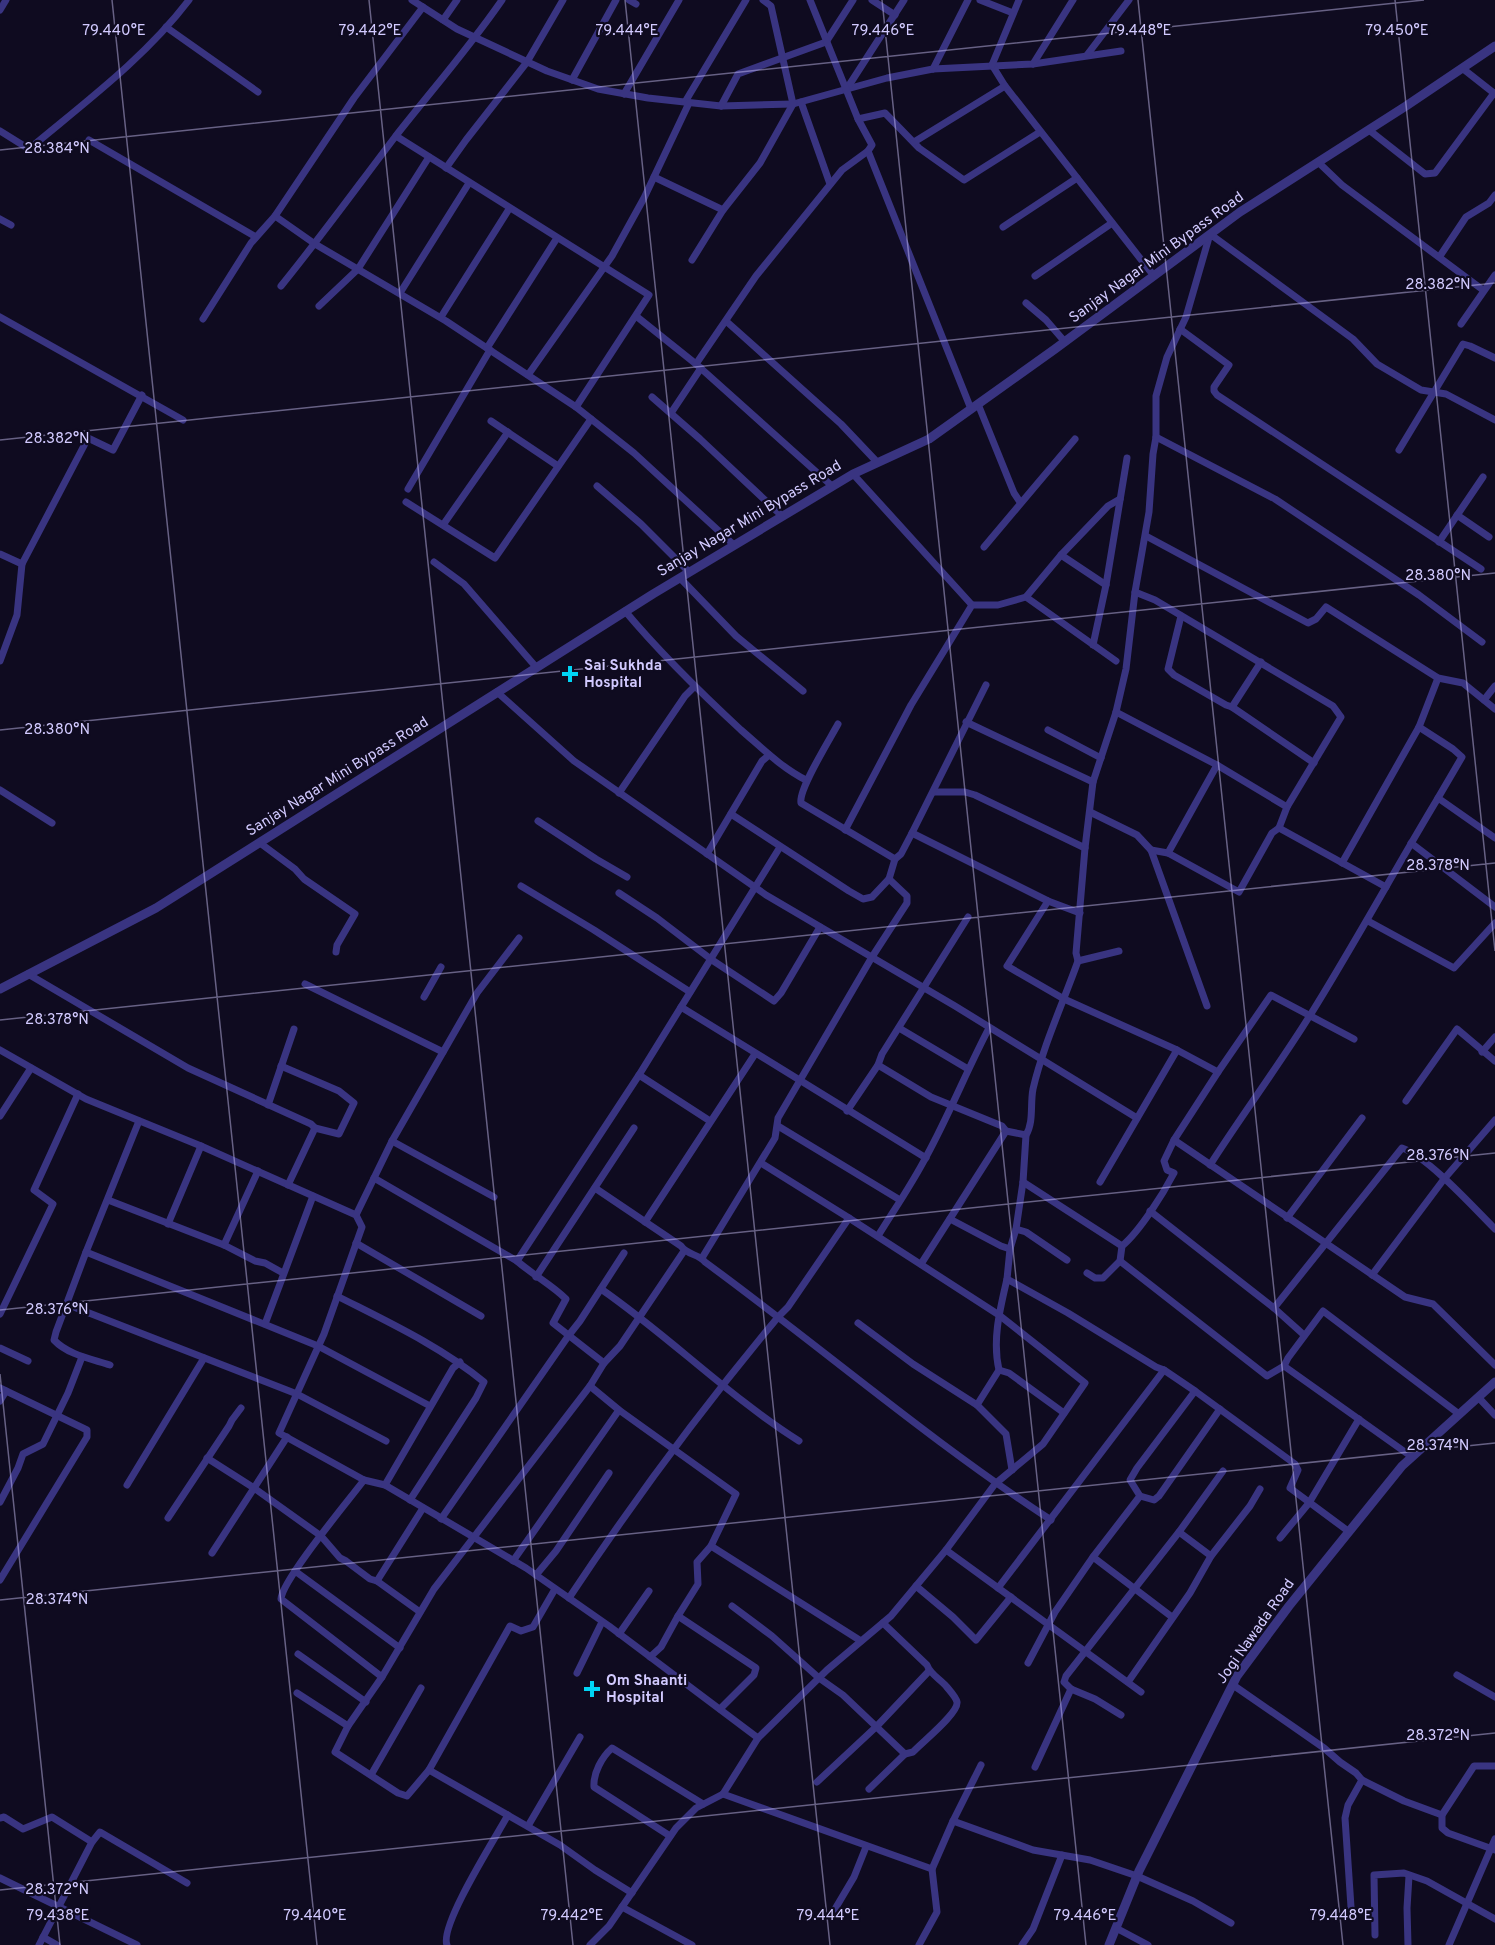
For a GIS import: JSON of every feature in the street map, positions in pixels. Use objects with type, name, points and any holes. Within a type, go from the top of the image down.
[{"type":"street","points":[[0,10],[6,0]]},
{"type":"street","points":[[0,131],[29,149],[119,74],[166,27],[189,0]]},
{"type":"street","points":[[412,0],[443,20],[527,62],[598,89],[721,106],[797,103],[887,78],[933,69],[1032,64],[1121,51]]},
{"type":"street","points":[[443,20],[457,0]]},
{"type":"street","points":[[281,286],[396,136],[477,38],[502,0]]},
{"type":"street","points":[[446,168],[527,62],[563,0]]},
{"type":"street","points":[[572,80],[616,0]]},
{"type":"street","points":[[629,0],[636,4]]},
{"type":"street","points":[[624,94],[679,0]]},
{"type":"street","points":[[528,375],[605,267],[654,177],[687,103],[746,0]]},
{"type":"street","points":[[763,0],[771,6],[783,58],[797,103],[830,184]]},
{"type":"street","points":[[671,413],[698,366],[756,276],[842,170],[868,151],[872,145],[858,119],[810,0]]},
{"type":"street","points":[[721,106],[738,74],[826,42],[853,0]]},
{"type":"street","points":[[872,0],[895,15]]},
{"type":"street","points":[[846,90],[904,0]]},
{"type":"street","points":[[933,69],[968,0]]},
{"type":"street","points":[[980,0],[1012,13]]},
{"type":"street","points":[[992,65],[1019,0]]},
{"type":"street","points":[[1032,64],[1073,0]]},
{"type":"street","points":[[1087,55],[1129,0]]},
{"type":"street","points":[[203,319],[256,237],[275,216],[354,98],[423,7]]},
{"type":"street","points":[[166,27],[258,92]]},
{"type":"street","name":"Sanjay Nagar Mini Bypass Road","points":[[0,989],[156,909],[689,572],[853,474],[929,439],[1065,342],[1240,212],[1495,46]]},
{"type":"street","points":[[992,65],[1040,132],[1154,276]]},
{"type":"street","points":[[1369,130],[1425,174],[1435,173],[1495,94],[1462,68]]},
{"type":"street","points":[[914,142],[1005,86]]},
{"type":"street","points":[[692,260],[723,210],[760,163],[797,103]]},
{"type":"street","points":[[858,119],[885,113],[914,142],[964,180],[1040,132]]},
{"type":"street","points":[[396,136],[649,295],[576,406]]},
{"type":"street","points":[[89,140],[256,237]]},
{"type":"street","points":[[868,151],[974,406],[1014,494],[1020,502]]},
{"type":"street","points":[[319,306],[358,269],[429,157]]},
{"type":"street","points":[[1318,162],[1342,185],[1483,290]]},
{"type":"street","points":[[654,177],[723,210]]},
{"type":"street","points":[[1003,227],[1077,178]]},
{"type":"street","points":[[400,293],[469,183]]},
{"type":"street","points":[[1440,256],[1467,217],[1488,203],[1495,195]]},
{"type":"street","points":[[441,317],[509,209]]},
{"type":"street","points":[[275,216],[315,244],[441,317],[576,406],[634,453],[734,545]]},
{"type":"street","points":[[0,219],[11,225]]},
{"type":"street","points":[[1035,276],[1112,223]]},
{"type":"street","points":[[977,1405],[999,1370],[995,1354],[999,1315],[1007,1279],[1010,1248],[1016,1229],[1033,1091],[1078,961],[1085,848],[1093,782],[1116,712],[1126,669],[1149,512],[1156,437],[1156,396],[1167,357],[1186,317],[1210,234],[1353,339],[1377,364],[1421,390],[1446,394],[1495,420]]},
{"type":"street","points":[[408,489],[489,349],[557,238]]},
{"type":"street","points":[[1461,324],[1495,275]]},
{"type":"street","points":[[1026,303],[1046,320],[1065,342]]},
{"type":"street","points":[[636,316],[698,366],[832,486]]},
{"type":"street","points":[[0,317],[183,420]]},
{"type":"street","points":[[726,321],[841,424],[877,462]]},
{"type":"street","points":[[1180,329],[1229,365],[1214,387],[1217,395],[1481,569]]},
{"type":"street","points":[[1399,450],[1463,344],[1495,358]]},
{"type":"street","points":[[0,661],[16,615],[22,564],[88,438],[112,450],[142,395]]},
{"type":"street","points":[[652,397],[782,516]]},
{"type":"street","points":[[406,502],[495,558],[591,419]]},
{"type":"street","points":[[491,421],[558,466]]},
{"type":"street","points":[[443,525],[508,432]]},
{"type":"street","points":[[1156,437],[1275,499],[1419,595],[1482,642]]},
{"type":"street","points":[[984,548],[1020,502],[1076,439]]},
{"type":"street","points":[[1093,645],[1106,585],[1127,458]]},
{"type":"street","points":[[853,474],[972,605],[998,605],[1026,597],[1061,555],[1108,506],[1120,500]]},
{"type":"street","points":[[1439,542],[1483,477]]},
{"type":"street","points":[[597,486],[641,524],[689,572]]},
{"type":"street","points":[[1457,515],[1490,537]]},
{"type":"street","points":[[1146,536],[1308,623],[1316,619],[1326,607],[1438,678],[1463,683],[1495,709]]},
{"type":"street","points":[[0,554],[22,564]]},
{"type":"street","points":[[1061,555],[1106,585]]},
{"type":"street","points":[[434,562],[464,584],[536,667]]},
{"type":"street","points":[[680,578],[736,636],[803,691]]},
{"type":"street","points":[[1136,592],[1155,600],[1261,662],[1333,706],[1341,717],[1287,807],[1279,828],[1272,833],[1239,892],[1168,853],[1151,850]]},
{"type":"street","points":[[1026,597],[1116,661]]},
{"type":"street","points":[[845,830],[911,705],[972,605]]},
{"type":"street","points":[[625,611],[653,645],[694,687],[769,755],[793,774],[807,780]]},
{"type":"street","points":[[1181,616],[1168,669],[1232,707],[1314,763]]},
{"type":"street","points":[[1232,707],[1261,662]]},
{"type":"street","points":[[1342,863],[1419,727],[1438,678]]},
{"type":"street","points":[[731,814],[863,899],[872,897],[889,879],[895,859],[901,854],[912,833],[986,685]]},
{"type":"street","points":[[1484,700],[1495,686]]},
{"type":"street","points":[[619,793],[685,696],[694,687]]},
{"type":"street","points":[[497,692],[574,761],[754,887],[1137,1119]]},
{"type":"street","points":[[1116,712],[1217,765],[1287,807]]},
{"type":"street","points":[[966,722],[1093,782]]},
{"type":"street","points":[[838,724],[807,780],[800,798],[801,803],[895,859]]},
{"type":"street","points":[[1210,1165],[1311,1014],[1368,921],[1462,757],[1454,749],[1419,727]]},
{"type":"street","points":[[1048,730],[1101,758]]},
{"type":"street","points":[[707,854],[762,761],[769,755]]},
{"type":"street","points":[[1168,853],[1217,765]]},
{"type":"street","points":[[0,790],[52,823]]},
{"type":"street","points":[[933,792],[965,792],[975,795],[1085,848]]},
{"type":"street","points":[[1438,798],[1495,838]]},
{"type":"street","points":[[1090,812],[1137,835],[1151,850],[1207,1006]]},
{"type":"street","points":[[538,821],[627,877]]},
{"type":"street","points":[[1279,828],[1386,887]]},
{"type":"street","points":[[912,833],[1048,902],[1080,913]]},
{"type":"street","points":[[260,843],[295,869],[304,879],[355,914],[337,945],[336,952]]},
{"type":"street","points":[[1411,843],[1495,907]]},
{"type":"street","points":[[517,1261],[639,1075],[780,847]]},
{"type":"street","points":[[702,1258],[761,1163],[774,1138],[778,1118],[872,957],[907,903],[908,896],[889,879]]},
{"type":"street","points":[[521,886],[594,930],[690,993]]},
{"type":"street","points":[[619,893],[657,918],[712,960],[774,1001],[820,927]]},
{"type":"street","points":[[1048,902],[1007,966],[1064,999],[1177,1050],[1218,1072]]},
{"type":"street","points":[[847,1111],[878,1065],[882,1054],[968,917]]},
{"type":"street","points":[[1368,921],[1454,968],[1495,923]]},
{"type":"street","points":[[356,1215],[392,1141],[477,993],[519,938]]},
{"type":"street","points":[[1078,961],[1119,951]]},
{"type":"street","points":[[424,997],[441,967]]},
{"type":"street","points":[[28,974],[188,1068],[311,1124],[315,1128],[339,1134],[354,1102],[339,1091],[281,1066]]},
{"type":"street","points":[[305,984],[444,1052]]},
{"type":"street","points":[[1087,1273],[1095,1278],[1103,1278],[1120,1261],[1122,1246],[1129,1241],[1174,1173],[1167,1170],[1164,1161],[1174,1140],[1271,995],[1311,1014],[1354,1039]]},
{"type":"street","points":[[681,1007],[926,1158]]},
{"type":"street","points":[[899,1028],[968,1069]]},
{"type":"street","points":[[878,1236],[926,1158],[989,1028]]},
{"type":"street","points":[[268,1105],[294,1029]]},
{"type":"street","points":[[1406,1101],[1457,1029],[1495,1061]]},
{"type":"street","points":[[1482,1052],[1495,1037]]},
{"type":"street","points":[[0,1050],[78,1094],[356,1215],[362,1227],[318,1346],[279,1433],[364,1480],[385,1485],[536,1575],[620,1634],[758,1738]]},
{"type":"street","points":[[1101,1182],[1177,1050]]},
{"type":"street","points":[[645,1222],[755,1054]]},
{"type":"street","points":[[878,1065],[931,1097],[1002,1126],[1006,1131],[1026,1135]]},
{"type":"street","points":[[0,1116],[31,1068]]},
{"type":"street","points":[[639,1075],[710,1121]]},
{"type":"street","points":[[0,1314],[53,1204],[34,1190],[78,1094]]},
{"type":"street","points":[[1287,1218],[1362,1118]]},
{"type":"street","points":[[1372,1275],[1444,1179],[1495,1120]]},
{"type":"street","points":[[110,1365],[82,1357],[60,1346],[54,1340],[86,1252],[139,1121]]},
{"type":"street","points":[[778,1126],[900,1200]]},
{"type":"street","points":[[288,1185],[315,1128]]},
{"type":"street","points":[[536,1277],[634,1128]]},
{"type":"street","points":[[921,1264],[1006,1131]]},
{"type":"street","points":[[1174,1140],[1405,1297],[1433,1304],[1495,1365]]},
{"type":"street","points":[[392,1141],[494,1197]]},
{"type":"street","points":[[168,1224],[201,1146]]},
{"type":"street","points":[[1274,1308],[1402,1148],[1412,1152],[1444,1179],[1495,1229]]},
{"type":"street","points":[[590,1945],[609,1926],[670,1836],[696,1808],[723,1794],[758,1738],[819,1678],[883,1623],[946,1550],[995,1484],[1043,1444],[1085,1383],[999,1315],[761,1163]]},
{"type":"street","points":[[224,1245],[258,1172]]},
{"type":"street","points":[[374,1178],[517,1261],[536,1277],[557,1290],[566,1299],[553,1323],[604,1363]]},
{"type":"street","points":[[1023,1182],[1122,1246]]},
{"type":"street","points":[[595,1188],[681,1246],[684,1251],[702,1258],[779,1316],[906,1418],[995,1484],[1051,1520]]},
{"type":"street","points":[[265,1324],[313,1196]]},
{"type":"street","points":[[108,1200],[224,1245],[283,1273]]},
{"type":"street","points":[[1150,1211],[1274,1308],[1304,1335]]},
{"type":"street","points":[[569,1598],[672,1449],[722,1384],[788,1308],[849,1218]]},
{"type":"street","points":[[950,1218],[1001,1246],[1010,1248]]},
{"type":"street","points":[[1016,1229],[1026,1232],[1067,1260]]},
{"type":"street","points":[[356,1243],[481,1316]]},
{"type":"street","points":[[555,1589],[533,1627],[521,1631],[510,1626],[429,1770],[407,1796],[398,1793],[335,1752],[348,1726],[382,1677],[434,1589],[590,1386],[604,1363],[620,1346],[684,1251]]},
{"type":"street","points":[[86,1252],[318,1346],[430,1406]]},
{"type":"street","points":[[441,1519],[580,1321],[624,1253]]},
{"type":"street","points":[[1120,1261],[1267,1376],[1284,1366],[1323,1311],[1459,1414]]},
{"type":"street","points":[[1007,1279],[1164,1370],[1295,1464],[1298,1470],[1290,1488],[1348,1531]]},
{"type":"street","points":[[601,1289],[640,1316],[722,1384],[799,1441]]},
{"type":"street","points":[[337,1296],[421,1339],[460,1362],[484,1382],[410,1500]]},
{"type":"street","points":[[66,1304],[297,1394],[386,1441]]},
{"type":"street","points":[[858,1323],[913,1364],[977,1405],[1006,1434],[1012,1470]]},
{"type":"street","points":[[0,1348],[28,1361]]},
{"type":"street","points":[[0,1502],[23,1454],[43,1444],[82,1357]]},
{"type":"street","points":[[127,1485],[204,1358]]},
{"type":"street","points":[[385,1485],[453,1368],[460,1362]]},
{"type":"street","points":[[1284,1366],[1412,1457]]},
{"type":"street","points":[[999,1370],[1008,1373],[1064,1413]]},
{"type":"street","points":[[998,1588],[1164,1370]]},
{"type":"street","name":"Jogi Nawada Road","points":[[1109,1945],[1137,1876],[1237,1676],[1289,1606],[1402,1466],[1495,1382]]},
{"type":"street","points":[[590,1386],[619,1410],[736,1494],[711,1546],[697,1562],[698,1584],[662,1647],[650,1657]]},
{"type":"street","points":[[0,1401],[3,1389],[87,1430],[87,1437],[0,1580]]},
{"type":"street","points":[[1196,1391],[1130,1480],[1140,1496],[1154,1500],[1159,1496],[1220,1409]]},
{"type":"street","points":[[1478,1397],[1495,1415]]},
{"type":"street","points":[[168,1518],[241,1408]]},
{"type":"street","points":[[513,1561],[619,1410]]},
{"type":"street","points":[[1280,1538],[1309,1503],[1359,1419]]},
{"type":"street","points":[[212,1553],[287,1437]]},
{"type":"street","points":[[207,1458],[321,1536],[340,1558],[420,1612]]},
{"type":"street","points":[[1121,1715],[1095,1699],[1071,1689],[1064,1682],[1066,1676],[1179,1532],[1222,1471]]},
{"type":"street","points":[[536,1575],[556,1551],[609,1473]]},
{"type":"street","points":[[364,1480],[295,1571],[282,1590],[281,1599],[382,1677]]},
{"type":"street","points":[[1128,1682],[1190,1593],[1211,1556],[1250,1506],[1260,1489]]},
{"type":"street","points":[[1028,1663],[1055,1612],[1093,1557],[1140,1496]]},
{"type":"street","points":[[377,1581],[423,1508]]},
{"type":"street","points":[[1179,1532],[1211,1556]]},
{"type":"street","points":[[711,1546],[861,1641]]},
{"type":"street","points":[[946,1550],[1141,1692]]},
{"type":"street","points":[[1093,1557],[1172,1617]]},
{"type":"street","points":[[295,1571],[400,1648]]},
{"type":"street","points":[[916,1586],[976,1640],[1011,1597]]},
{"type":"street","points":[[620,1634],[649,1591]]},
{"type":"street","points":[[732,1606],[843,1695],[904,1754]]},
{"type":"street","points":[[678,1616],[756,1668],[754,1675],[720,1709]]},
{"type":"street","points":[[577,1673],[602,1622]]},
{"type":"street","points":[[869,1789],[904,1754],[913,1752],[951,1716],[957,1705],[957,1700],[940,1679],[929,1671],[927,1665],[883,1623]]},
{"type":"street","points":[[298,1654],[366,1702]]},
{"type":"street","points":[[817,1782],[877,1726],[929,1671]]},
{"type":"street","points":[[1457,1675],[1495,1696]]},
{"type":"street","points":[[1233,1685],[1324,1748],[1362,1780],[1404,1801],[1442,1815]]},
{"type":"street","points":[[371,1775],[422,1688]]},
{"type":"street","points":[[1035,1767],[1071,1689]]},
{"type":"street","points":[[297,1693],[348,1726]]},
{"type":"street","points":[[528,1826],[580,1737]]},
{"type":"street","points":[[670,1836],[594,1786],[593,1776],[612,1748],[703,1804]]},
{"type":"street","points":[[919,1945],[937,1912],[932,1869],[952,1821],[981,1765]]},
{"type":"street","points":[[1493,1850],[1448,1833],[1442,1828],[1442,1815],[1474,1766],[1495,1766]]},
{"type":"street","points":[[429,1770],[560,1845],[632,1893]]},
{"type":"street","points":[[1352,1907],[1345,1818],[1348,1805],[1362,1780]]},
{"type":"street","points":[[723,1794],[932,1869]]},
{"type":"street","points":[[447,1945],[444,1939],[452,1917],[508,1815]]},
{"type":"street","points":[[0,1818],[4,1817],[23,1829],[52,1817],[92,1842]]},
{"type":"street","points":[[952,1821],[1034,1850],[1090,1860],[1137,1876],[1193,1901],[1231,1923]]},
{"type":"street","points":[[39,1945],[92,1842],[100,1832],[187,1883]]},
{"type":"street","points":[[1449,1945],[1493,1850],[1495,1839]]},
{"type":"street","points":[[835,1909],[854,1877],[866,1847]]},
{"type":"street","points":[[1022,1945],[1033,1929],[1062,1855]]},
{"type":"street","points":[[1375,1935],[1374,1875],[1404,1873],[1427,1881],[1495,1920]]},
{"type":"street","points":[[1408,1945],[1409,1875]]},
{"type":"street","points":[[0,1878],[137,1945]]},
{"type":"street","points":[[622,1907],[692,1945]]},
{"type":"street","points":[[1116,1928],[1148,1945]]},
{"type":"street","points":[[43,1937],[57,1945]]},
{"type":"place","name":"Sai Sukhda Hospital","points":[[570,674]]},
{"type":"place","name":"Om Shaanti Hospital","points":[[592,1689]]}]
